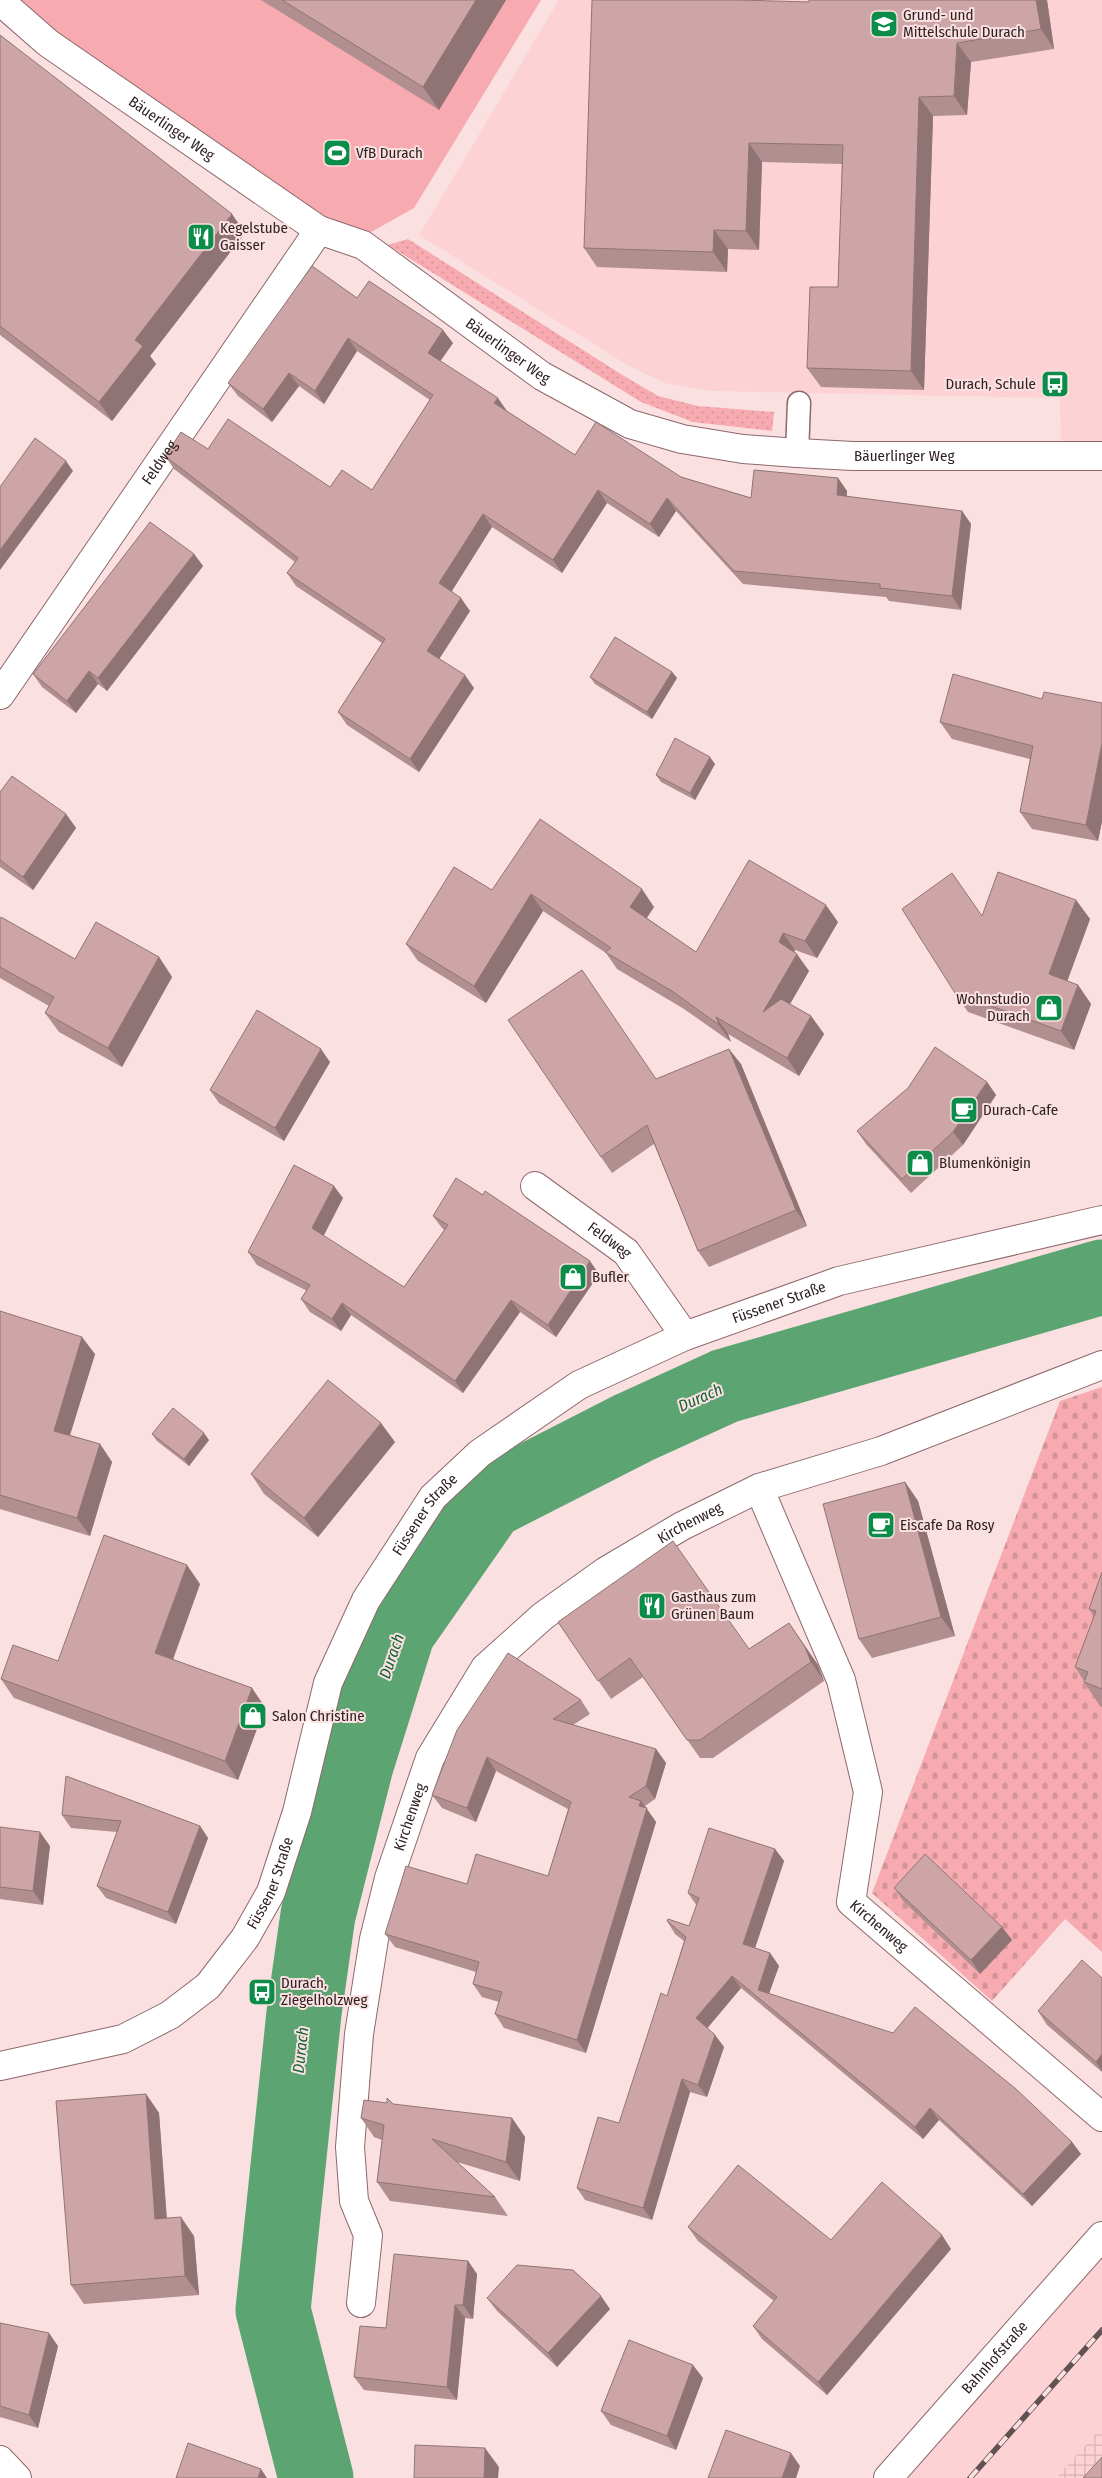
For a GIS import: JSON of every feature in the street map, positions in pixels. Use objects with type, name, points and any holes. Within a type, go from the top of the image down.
[{"type":"street","name":"Bäuerlinger Weg","points":[[0,0],[48,43],[319,230],[363,245],[542,376],[630,424],[682,439],[743,449],[797,453],[853,456],[1102,456]]},
{"type":"street","name":"Feldweg","points":[[0,695],[319,230]]},
{"type":"street","name":"Feldweg","points":[[535,1186],[626,1252],[685,1336]]},
{"type":"street","name":"Füssener Straße","points":[[0,2066],[123,2039],[170,2016],[208,1986],[244,1938],[271,1892],[297,1812],[328,1683],[366,1600],[434,1497],[480,1453],[579,1385],[685,1336],[839,1280],[1102,1220]]},
{"type":"street","name":"Kirchenweg","points":[[361,2303],[368,2235],[354,2201],[350,2147],[359,2034],[374,1939],[390,1878],[430,1758],[485,1668],[543,1616],[606,1571],[682,1526],[759,1488],[881,1451],[1102,1364]]},
{"type":"street","name":"Kirchenweg","points":[[759,1488],[841,1680],[868,1792],[851,1902],[1102,2116]]},
{"type":"street","name":"Bahnhofstraße","points":[[888,2478],[1102,2236]]},
{"type":"street","points":[[0,2460],[18,2478]]},
{"type":"lane","points":[[797,453],[799,403]]},
{"type":"shaded area","points":[[559,0],[1102,0],[1102,442],[1061,441],[1060,398],[712,391],[665,383],[629,366],[419,235]]},
{"type":"shaded area","points":[[1102,2251],[1102,2427],[1056,2478],[908,2478]]},
{"type":"shaded area","points":[[1102,2427],[1102,2478],[1056,2478]]},
{"type":"green space","name":"VfB Durach","points":[[16,0],[541,0],[414,208],[366,235],[324,220],[55,34]]},
{"type":"green space","points":[[408,239],[658,396],[698,406],[774,412],[772,431],[693,422],[641,402],[388,245]]},
{"type":"green space","points":[[1102,1387],[1102,1952],[1065,1919],[992,2001],[872,1893],[1060,1401]]},
{"type":"building","points":[[282,0],[476,0],[423,87]]},
{"type":"building","points":[[592,0],[809,2],[809,0],[1036,0],[1041,29],[957,43],[954,96],[919,97],[911,371],[807,368],[810,287],[838,287],[843,145],[749,143],[746,231],[714,230],[713,252],[584,248]]},
{"type":"building","points":[[0,35],[232,214],[135,340],[143,346],[99,402],[0,326]]},
{"type":"building","points":[[312,266],[357,298],[369,281],[443,330],[428,353],[498,398],[494,403],[575,455],[596,422],[681,477],[751,498],[754,470],[838,478],[837,495],[962,511],[952,596],[880,588],[880,584],[734,571],[667,498],[650,524],[598,490],[553,560],[483,514],[439,583],[461,598],[427,651],[465,675],[410,759],[338,712],[385,639],[287,573],[298,558],[165,456],[181,432],[208,449],[228,419],[330,487],[342,470],[372,490],[433,395],[348,338],[315,391],[289,373],[263,409],[228,383]]},
{"type":"building","points":[[35,438],[66,461],[0,550],[0,487]]},
{"type":"building","points":[[150,522],[194,554],[98,678],[89,671],[67,701],[33,674]]},
{"type":"building","points":[[615,637],[672,672],[647,712],[590,677]]},
{"type":"building","points":[[953,674],[1042,699],[1044,692],[1102,703],[1102,743],[1086,825],[1020,812],[1033,746],[940,722]]},
{"type":"building","points":[[675,738],[710,757],[690,793],[656,775]]},
{"type":"building","points":[[12,776],[66,814],[23,877],[0,860],[0,792]]},
{"type":"building","points":[[540,819],[642,889],[630,907],[696,952],[749,860],[826,905],[805,941],[783,933],[779,942],[797,954],[763,1012],[781,999],[811,1016],[787,1058],[716,1017],[719,1025],[672,991],[605,952],[611,948],[531,894],[474,986],[406,944],[454,867],[492,890]]},
{"type":"building","points":[[998,872],[1076,900],[1049,974],[1078,985],[1061,1031],[955,993],[902,909],[952,873],[982,916]]},
{"type":"building","points":[[1,917],[75,959],[96,922],[159,957],[108,1048],[45,1013],[54,997],[0,967]]},
{"type":"building","points":[[582,970],[656,1079],[729,1049],[796,1210],[698,1251],[647,1125],[601,1157],[508,1020]]},
{"type":"building","points":[[257,1010],[321,1049],[275,1128],[210,1090]]},
{"type":"building","points":[[935,1047],[987,1082],[953,1132],[902,1179],[857,1131],[908,1088]]},
{"type":"building","points":[[294,1165],[334,1186],[312,1228],[404,1287],[448,1225],[433,1216],[456,1178],[483,1195],[485,1191],[590,1261],[548,1325],[511,1300],[455,1381],[342,1303],[332,1319],[301,1299],[310,1285],[248,1252]]},
{"type":"building","points":[[0,1311],[82,1337],[54,1431],[100,1444],[77,1518],[0,1495]]},
{"type":"building","points":[[328,1380],[381,1423],[304,1518],[251,1474]]},
{"type":"building","points":[[173,1408],[204,1433],[184,1459],[152,1434]]},
{"type":"building","points":[[905,1482],[941,1617],[859,1639],[823,1504]]},
{"type":"building","points":[[104,1535],[187,1565],[155,1653],[252,1688],[225,1761],[1,1679],[13,1645],[58,1661]]},
{"type":"building","points":[[673,1541],[749,1649],[789,1623],[805,1647],[811,1662],[700,1740],[687,1740],[630,1658],[598,1681],[558,1622]]},
{"type":"building","points":[[1102,1572],[1102,1689],[1084,1682],[1088,1672],[1075,1667],[1096,1611],[1089,1609]]},
{"type":"building","points":[[508,1653],[581,1700],[553,1719],[656,1749],[646,1786],[629,1797],[641,1801],[639,1806],[647,1808],[577,2040],[495,2014],[502,1992],[473,1984],[479,1962],[385,1934],[406,1866],[467,1884],[476,1854],[548,1876],[571,1802],[487,1757],[467,1808],[432,1795],[457,1730]]},
{"type":"building","points":[[66,1776],[200,1826],[168,1912],[97,1886],[121,1821],[62,1815]]},
{"type":"building","points":[[0,1827],[40,1832],[33,1891],[0,1887]]},
{"type":"building","points":[[709,1828],[775,1849],[743,1944],[770,1953],[758,1990],[893,2033],[915,2007],[1016,2089],[1072,2142],[1023,2194],[930,2108],[915,2127],[732,1976],[696,2018],[715,2035],[698,2085],[682,2079],[643,2208],[577,2188],[598,2117],[619,2123],[661,1993],[667,1996],[686,1937],[667,1921],[668,1919],[689,1926],[699,1898],[688,1893]]},
{"type":"building","points":[[925,1854],[1002,1927],[971,1960],[894,1888]]},
{"type":"building","points":[[1082,1960],[1102,1978],[1102,2054],[1096,2062],[1038,2011]]},
{"type":"building","points":[[146,2094],[155,2219],[181,2217],[185,2276],[71,2285],[56,2101]]},
{"type":"building","points":[[387,2098],[393,2104],[512,2118],[506,2162],[432,2139],[495,2197],[377,2182],[384,2125],[361,2118],[364,2100],[387,2103]]},
{"type":"building","points":[[738,2165],[831,2240],[882,2182],[942,2235],[818,2382],[753,2326],[777,2297],[688,2227]]},
{"type":"building","points":[[394,2254],[468,2261],[463,2305],[455,2305],[447,2387],[354,2377],[360,2326],[386,2328]]},
{"type":"building","points":[[517,2265],[573,2270],[601,2296],[548,2353],[487,2298]]},
{"type":"building","points":[[0,2323],[49,2333],[29,2415],[0,2406]]},
{"type":"building","points":[[629,2340],[693,2365],[667,2436],[601,2411]]},
{"type":"building","points":[[726,2430],[791,2453],[782,2478],[708,2478]]},
{"type":"building","points":[[188,2443],[261,2469],[258,2478],[176,2478]]},
{"type":"building","points":[[415,2445],[485,2448],[484,2478],[414,2478]]},
{"type":"building","points":[[1102,2457],[1102,2478],[1083,2478]]},
{"type":"waterway","name":"Durach","points":[[316,2478],[273,2310],[304,2013],[318,1915],[356,1765],[398,1631],[488,1502],[633,1428],[725,1386],[1102,1277]]},
{"type":"railway","points":[[970,2478],[1102,2330]]},
{"type":"place","name":"Grund- und Mittelschule Durach","points":[[884,24]]},
{"type":"place","name":"VfB Durach","points":[[337,153]]},
{"type":"place","name":"Kegelstube Gaisser","points":[[201,237]]},
{"type":"place","name":"Durach, Schule","points":[[1055,384]]},
{"type":"place","name":"Wohnstudio Durach","points":[[1049,1008]]},
{"type":"place","name":"Durach-Cafe","points":[[964,1110]]},
{"type":"place","name":"Blumenkönigin","points":[[920,1163]]},
{"type":"place","name":"Bufler","points":[[573,1277]]},
{"type":"place","name":"Eiscafe Da Rosy","points":[[881,1525]]},
{"type":"place","name":"Gasthaus zum Grünen Baum","points":[[652,1606]]},
{"type":"place","name":"Salon Christine","points":[[253,1716]]},
{"type":"place","name":"Durach, Ziegelholzweg","points":[[262,1992]]}]
